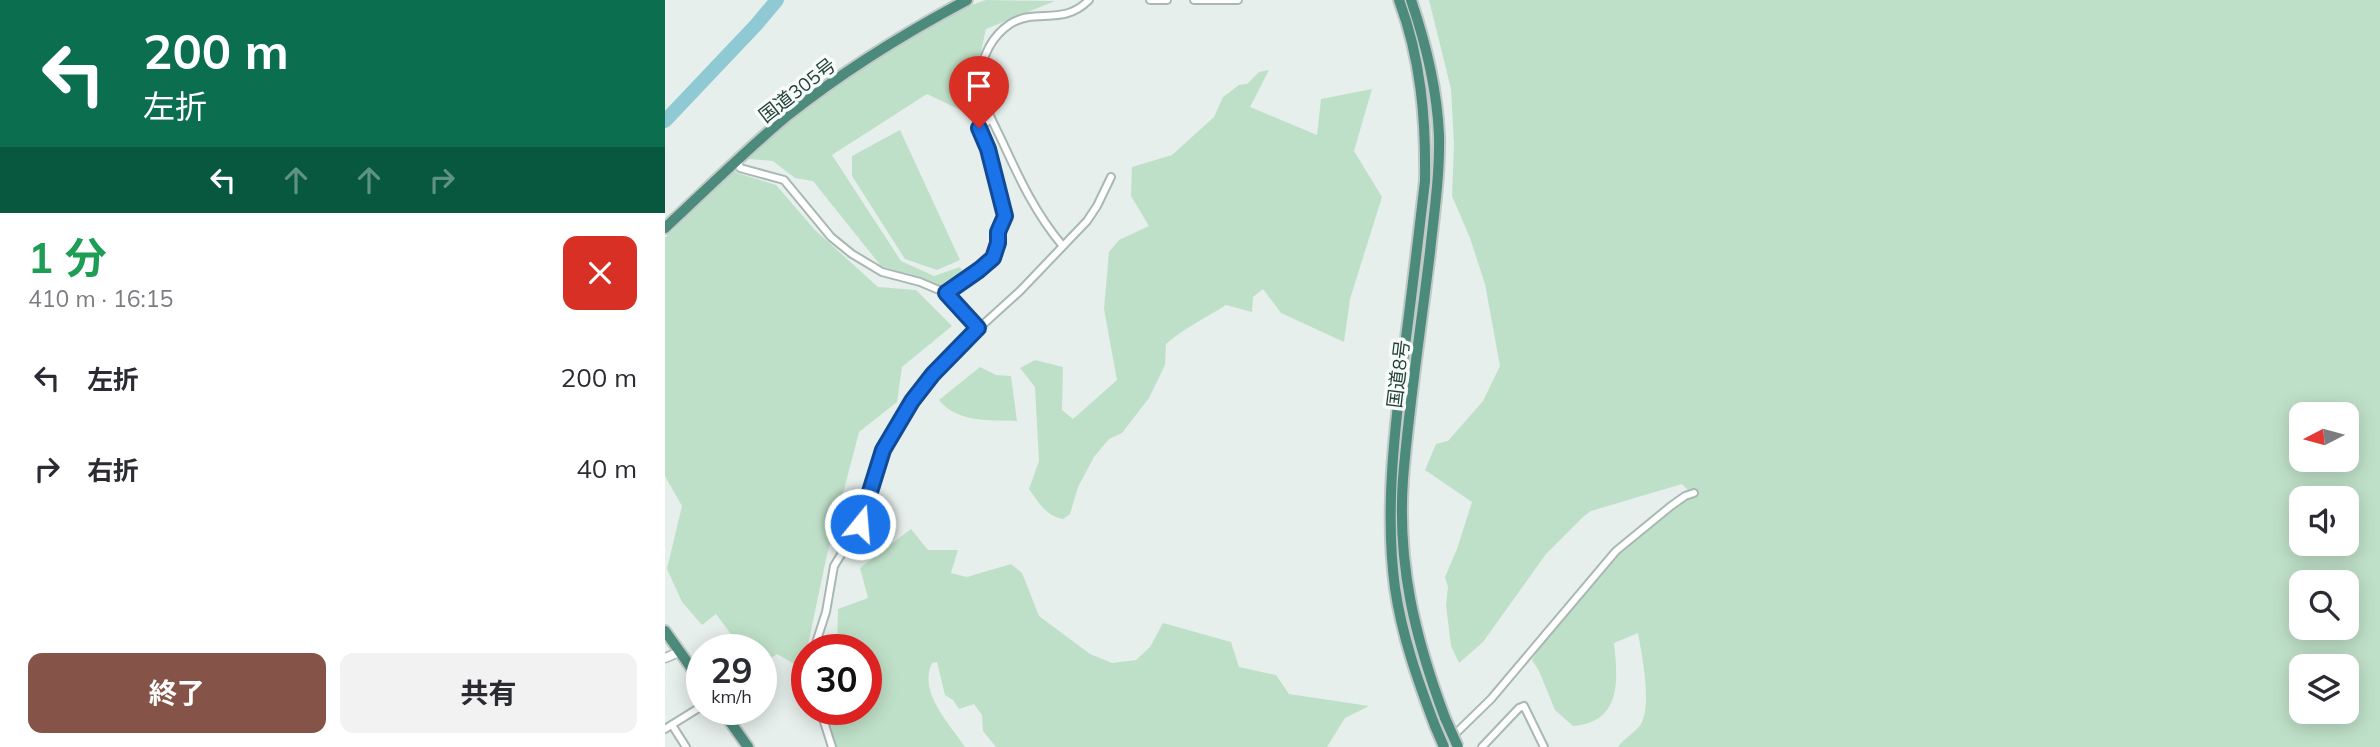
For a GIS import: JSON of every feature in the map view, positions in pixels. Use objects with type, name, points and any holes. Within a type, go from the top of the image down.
[{"type":"highway","name":"国道305号","points":[[665,228],[785,118],[828,85],[967,0]]},
{"type":"highway","name":"国道8号","points":[[1399,0],[1416,54],[1426,145],[1425,181],[1396,421],[1391,545],[1395,589],[1412,665],[1443,747]]},
{"type":"highway","name":"国道8号","points":[[1412,0],[1426,48],[1437,106],[1439,172],[1403,480],[1403,539],[1416,635],[1458,747]]},
{"type":"highway","points":[[665,631],[686,661]]},
{"type":"highway","points":[[732,725],[748,747]]},
{"type":"street","points":[[1062,245],[1034,207],[991,119],[983,98],[981,78],[986,55],[994,39],[1012,23],[1021,19],[1060,16],[1082,7],[1089,0]]},
{"type":"street","points":[[1150,0],[1167,0]]},
{"type":"street","points":[[1194,0],[1238,0]]},
{"type":"street","points":[[946,293],[993,258],[998,232],[1005,216],[988,149],[979,128],[991,119]]},
{"type":"street","points":[[738,162],[740,168],[746,171],[784,180],[831,237],[867,265],[946,293],[978,328]]},
{"type":"street","points":[[819,634],[826,612],[834,566],[860,524],[883,450],[912,401],[933,374],[978,328],[1020,291],[1087,221],[1111,177]]},
{"type":"street","points":[[1443,747],[1491,699],[1616,551],[1674,504],[1695,492]]},
{"type":"street","points":[[665,658],[679,652]]},
{"type":"street","points":[[1482,747],[1524,706],[1545,747]]},
{"type":"street","points":[[686,716],[668,727],[686,747]]},
{"type":"street","points":[[825,725],[832,747]]},
{"type":"green space","points":[[986,0],[1055,1],[986,29],[974,83],[982,112],[975,117],[927,94],[832,155],[901,261],[934,276],[960,267],[964,273],[944,287],[881,266],[813,181],[795,178],[773,161],[748,159],[765,138],[823,91],[949,13]]},
{"type":"green space","points":[[1429,0],[2380,0],[2380,747],[1618,747],[1641,724],[1646,704],[1638,633],[1614,643],[1616,684],[1613,697],[1609,708],[1601,717],[1589,723],[1573,726],[1555,710],[1532,660],[1555,623],[1624,546],[1687,497],[1688,490],[1682,484],[1591,511],[1584,516],[1546,554],[1483,642],[1459,663],[1451,646],[1446,605],[1448,587],[1445,577],[1472,502],[1425,470],[1436,444],[1448,441],[1483,401],[1500,366],[1485,284],[1470,238],[1452,196],[1454,144],[1451,89]]},
{"type":"green space","points":[[1269,70],[1250,107],[1317,135],[1321,99],[1372,89],[1354,151],[1382,197],[1350,299],[1344,342],[1281,313],[1263,289],[1253,297],[1252,312],[1226,305],[1166,344],[1165,365],[1149,398],[1122,433],[1109,439],[1094,457],[1078,487],[1070,514],[1063,519],[1052,515],[1043,508],[1029,489],[1039,461],[1035,387],[1020,368],[1035,360],[1063,367],[1062,410],[1073,419],[1117,380],[1104,309],[1109,252],[1119,240],[1149,226],[1131,196],[1132,167],[1172,155],[1214,117],[1223,97],[1239,85],[1247,84],[1259,72]]},
{"type":"green space","points":[[900,130],[960,260],[937,270],[905,259],[852,176],[852,156]]},
{"type":"green space","points":[[734,172],[776,185],[815,230],[878,287],[916,290],[952,326],[902,367],[897,402],[859,432],[826,559],[810,634],[791,634],[791,662],[777,654],[777,634],[731,634],[716,614],[702,625],[682,602],[667,569],[682,506],[665,476],[665,238]]},
{"type":"green space","points":[[980,367],[996,375],[1011,376],[1017,421],[975,419],[955,413],[939,400]]},
{"type":"green space","points":[[911,529],[928,550],[958,550],[951,573],[967,577],[1011,564],[1022,573],[1039,616],[1090,654],[1112,663],[1136,660],[1150,647],[1163,623],[1231,642],[1239,667],[1276,675],[1289,694],[1369,706],[1345,718],[1327,747],[996,747],[983,731],[982,715],[974,704],[959,709],[953,700],[945,695],[937,662],[932,663],[929,674],[932,696],[965,747],[836,747],[829,725],[882,725],[882,634],[837,634],[838,609],[868,598],[860,568]]},
{"type":"waterway","points":[[665,121],[777,0]]},
{"type":"route","points":[[860,524],[883,450],[912,401],[933,374],[978,328],[946,293],[993,258],[998,232],[1005,216],[988,149],[979,128]]}]
